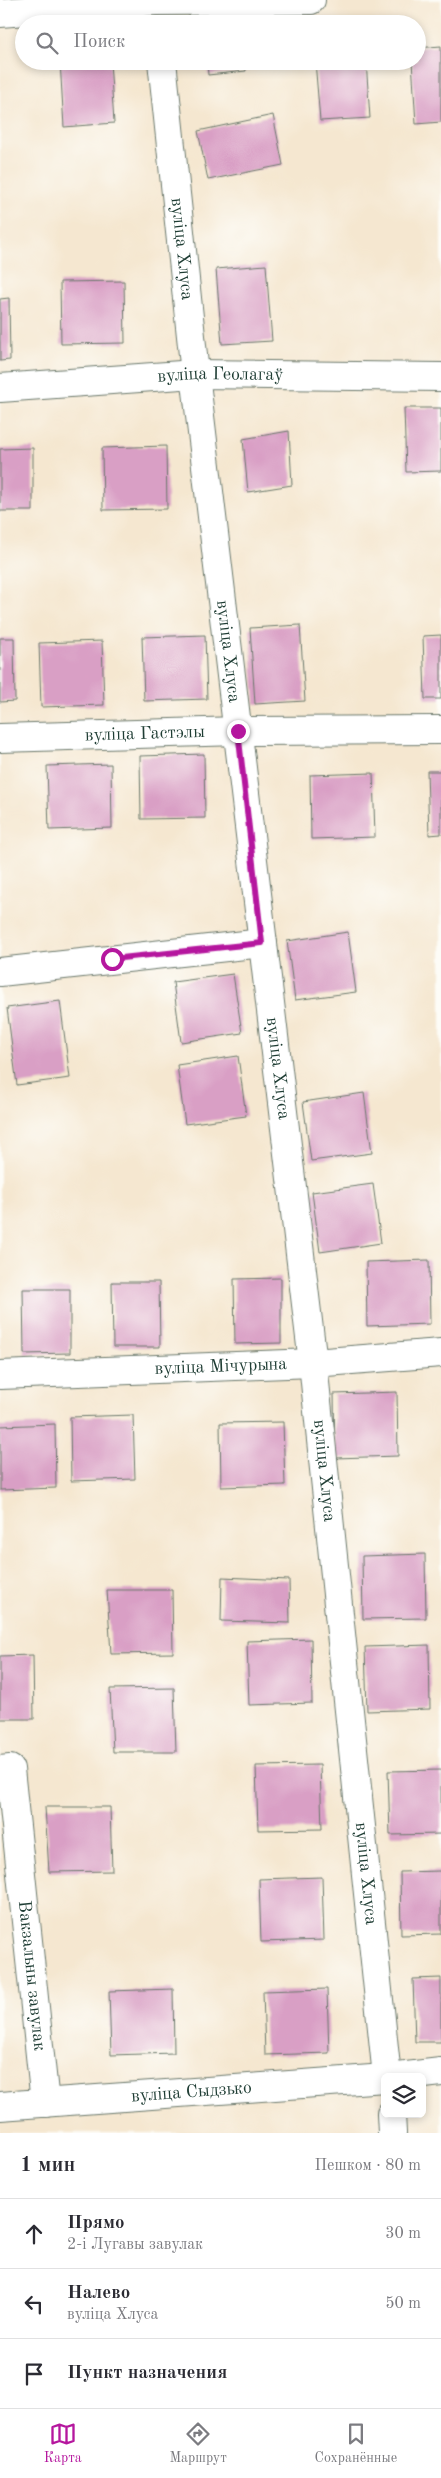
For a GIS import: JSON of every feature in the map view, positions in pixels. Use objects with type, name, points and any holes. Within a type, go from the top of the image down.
[{"type":"street","points":[[0,13],[156,8],[311,0]]},
{"type":"street","name":"вуліца Хлуса","points":[[163,70],[195,374],[313,1363],[386,2073]]},
{"type":"street","name":"вуліца Геолагаў","points":[[0,388],[195,374],[441,377]]},
{"type":"street","name":"вуліца Гастэлы","points":[[0,738],[238,731],[441,730]]},
{"type":"street","points":[[0,972],[262,943]]},
{"type":"street","name":"вуліца Мічурына","points":[[0,1375],[313,1363],[441,1353]]},
{"type":"street","name":"Вакзальны завулак","points":[[0,1770],[10,1769],[45,2103]]},
{"type":"street","points":[[426,2074],[441,2072]]},
{"type":"street","name":"вуліца Сыдзько","points":[[0,2106],[381,2077]]},
{"type":"street","points":[[390,2118],[392,2133]]},
{"type":"building","points":[[441,46],[441,122],[416,124],[413,70],[426,70],[426,47]]},
{"type":"building","points":[[61,70],[111,70],[114,123],[64,127]]},
{"type":"building","points":[[208,70],[246,70],[246,71],[208,75]]},
{"type":"building","points":[[316,70],[367,70],[370,118],[320,121]]},
{"type":"building","points":[[273,115],[283,165],[208,180],[198,131]]},
{"type":"building","points":[[266,265],[272,341],[222,344],[216,269]]},
{"type":"building","points":[[124,281],[125,343],[61,344],[60,282]]},
{"type":"building","points":[[9,298],[10,360],[0,361],[0,299]]},
{"type":"building","points":[[404,408],[441,408],[441,471],[406,472]]},
{"type":"building","points":[[289,431],[292,485],[248,492],[243,439]]},
{"type":"building","points":[[166,446],[167,509],[103,510],[102,448]]},
{"type":"building","points":[[33,448],[33,511],[0,511],[0,449]]},
{"type":"building","points":[[300,625],[305,701],[255,704],[250,628]]},
{"type":"building","points":[[205,635],[207,699],[144,701],[142,637]]},
{"type":"building","points":[[441,635],[441,699],[425,699],[423,636]]},
{"type":"building","points":[[0,638],[14,638],[15,701],[0,702]]},
{"type":"building","points":[[102,641],[104,705],[41,707],[39,643]]},
{"type":"building","points":[[204,754],[205,818],[141,819],[140,756]]},
{"type":"building","points":[[111,764],[112,828],[49,830],[47,766]]},
{"type":"building","points":[[427,771],[441,771],[441,834],[429,835]]},
{"type":"building","points":[[373,773],[375,837],[311,839],[310,775]]},
{"type":"building","points":[[348,932],[356,992],[295,1000],[287,941]]},
{"type":"building","points":[[233,974],[242,1033],[181,1042],[173,982]]},
{"type":"building","points":[[60,1001],[70,1078],[17,1085],[7,1008]]},
{"type":"building","points":[[238,1056],[246,1116],[185,1124],[177,1065]]},
{"type":"building","points":[[364,1093],[372,1153],[311,1161],[303,1102]]},
{"type":"building","points":[[373,1184],[381,1243],[320,1252],[312,1192]]},
{"type":"building","points":[[429,1260],[430,1324],[367,1326],[366,1262]]},
{"type":"building","points":[[281,1278],[281,1343],[235,1344],[234,1279]]},
{"type":"building","points":[[112,1282],[159,1282],[160,1347],[113,1347]]},
{"type":"building","points":[[23,1289],[70,1289],[70,1353],[24,1354]]},
{"type":"building","points":[[397,1392],[398,1456],[335,1458],[334,1394]]},
{"type":"building","points":[[133,1415],[135,1479],[71,1481],[70,1417]]},
{"type":"building","points":[[283,1422],[285,1485],[221,1487],[220,1423]]},
{"type":"building","points":[[55,1424],[56,1488],[0,1490],[0,1426]]},
{"type":"building","points":[[425,1554],[426,1618],[363,1619],[362,1556]]},
{"type":"building","points":[[222,1577],[289,1580],[290,1623],[221,1621]]},
{"type":"building","points":[[107,1590],[172,1590],[173,1653],[111,1654]]},
{"type":"building","points":[[311,1639],[312,1703],[249,1705],[247,1641]]},
{"type":"building","points":[[429,1645],[430,1709],[367,1711],[365,1647]]},
{"type":"building","points":[[33,1655],[34,1719],[0,1719],[0,1656]]},
{"type":"building","points":[[174,1688],[176,1752],[113,1752],[110,1689]]},
{"type":"building","points":[[320,1765],[322,1829],[258,1830],[256,1766]]},
{"type":"building","points":[[441,1770],[441,1834],[390,1835],[388,1771]]},
{"type":"building","points":[[45,1807],[110,1807],[112,1871],[49,1872]]},
{"type":"building","points":[[441,1871],[441,1934],[401,1935],[400,1872]]},
{"type":"building","points":[[322,1877],[324,1940],[261,1942],[259,1879]]},
{"type":"building","points":[[441,1978],[441,2042],[415,2042],[413,1979]]},
{"type":"building","points":[[173,1989],[174,2053],[111,2055],[109,1991]]},
{"type":"building","points":[[327,1989],[329,2053],[265,2055],[263,1991]]},
{"type":"route","points":[[112,959],[262,943],[238,731]]}]
